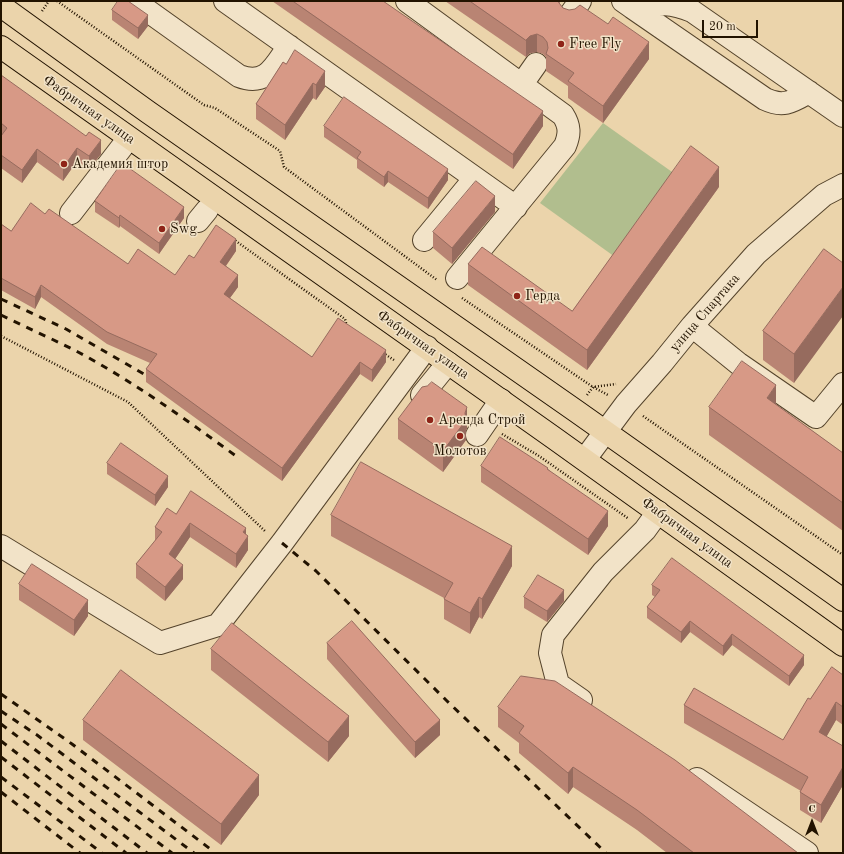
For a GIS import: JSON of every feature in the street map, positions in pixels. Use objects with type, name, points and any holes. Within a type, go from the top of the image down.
[{"type":"main road","points":[[1,6],[148,112],[576,411],[843,600]]},
{"type":"main road","name":"Фабричная улица","points":[[1,47],[426,348],[502,400],[843,645]]},
{"type":"street","points":[[225,1],[516,207]]},
{"type":"street","points":[[407,1],[522,84],[563,115],[568,122],[569,138],[565,146],[457,278]]},
{"type":"street","points":[[139,2],[239,76],[247,79],[264,77],[270,72],[289,46]]},
{"type":"street","points":[[628,4],[662,3],[680,6],[692,11],[843,116]]},
{"type":"street","points":[[628,4],[765,99],[777,103],[790,102],[808,92]]},
{"type":"street","points":[[522,84],[536,64]]},
{"type":"street","points":[[71,213],[122,147]]},
{"type":"street","points":[[424,240],[475,178]]},
{"type":"street","name":"улица Спартака","points":[[584,459],[626,404],[692,326],[756,254],[824,195],[843,185]]},
{"type":"street","points":[[692,326],[739,364],[816,417],[843,384]]},
{"type":"street","points":[[1,546],[160,643],[218,625],[282,543],[426,348]]},
{"type":"street","points":[[422,395],[448,363]]},
{"type":"street","points":[[477,435],[502,400]]},
{"type":"street","points":[[597,711],[558,684],[550,653],[553,635],[602,572],[646,530],[658,512]]},
{"type":"street","points":[[682,769],[807,853]]},
{"type":"path","points":[[1,336],[128,402],[263,530],[282,543]]},
{"type":"path","points":[[576,411],[593,387],[622,383]]},
{"type":"path","points":[[539,456],[554,438]]},
{"type":"green space","points":[[603,123],[682,179],[622,262],[540,203]]},
{"type":"building","points":[[118,1],[128,1],[148,15],[138,28],[112,10]]},
{"type":"building","points":[[293,1],[383,1],[543,111],[513,154]]},
{"type":"building","points":[[470,1],[558,1],[563,8],[569,10],[575,9],[580,5],[608,24],[613,17],[649,42],[603,106],[568,81],[574,73],[546,54],[548,48],[547,42],[543,37],[537,34],[530,36],[526,40]]},
{"type":"building","points":[[295,50],[325,71],[316,85],[313,83],[285,125],[256,104],[283,62],[286,64]]},
{"type":"building","points":[[1,75],[86,136],[89,132],[101,140],[89,156],[77,148],[63,168],[37,149],[22,170],[1,155],[1,136],[7,128],[1,123]]},
{"type":"building","points":[[344,97],[448,169],[428,198],[388,171],[384,177],[357,158],[361,152],[324,126]]},
{"type":"building","points":[[691,146],[719,167],[587,350],[468,264],[482,247],[572,311]]},
{"type":"building","points":[[122,163],[184,207],[159,243],[120,215],[119,218],[95,201]]},
{"type":"building","points":[[476,181],[495,196],[452,248],[433,232]]},
{"type":"building","points":[[31,203],[45,214],[49,209],[128,264],[138,249],[175,275],[189,255],[194,258],[216,225],[236,239],[220,262],[238,275],[224,294],[312,357],[338,318],[386,350],[372,370],[360,362],[282,468],[146,369],[157,354],[107,332],[41,285],[35,297],[1,278],[1,224],[11,231]]},
{"type":"building","points":[[824,249],[843,263],[843,287],[794,354],[763,331]]},
{"type":"building","points":[[742,361],[776,385],[767,398],[843,453],[843,503],[709,407]]},
{"type":"building","points":[[432,382],[467,407],[465,413],[466,420],[443,451],[398,419],[422,387],[427,386]]},
{"type":"building","points":[[500,437],[548,468],[547,469],[608,511],[588,539],[481,466]]},
{"type":"building","points":[[121,443],[168,476],[155,495],[107,463]]},
{"type":"building","points":[[361,462],[512,546],[482,599],[479,597],[470,613],[444,599],[453,583],[331,515]]},
{"type":"building","points":[[191,491],[246,528],[243,532],[248,536],[236,554],[190,523],[169,554],[183,565],[165,587],[136,564],[162,532],[155,527],[167,508],[176,514]]},
{"type":"building","points":[[672,558],[804,655],[789,676],[732,634],[723,646],[690,621],[681,632],[647,607],[660,590],[652,585]]},
{"type":"building","points":[[32,564],[88,600],[74,620],[19,584]]},
{"type":"building","points":[[538,575],[564,590],[547,611],[524,597]]},
{"type":"building","points":[[352,621],[440,720],[415,742],[327,643]]},
{"type":"building","points":[[232,623],[349,716],[328,742],[211,649]]},
{"type":"building","points":[[832,667],[843,675],[843,707],[836,702],[819,732],[843,746],[843,767],[821,805],[800,792],[808,777],[684,705],[694,688],[783,740],[808,698],[810,699]]},
{"type":"building","points":[[121,670],[259,775],[221,824],[83,720]]},
{"type":"building","points":[[521,676],[555,681],[675,760],[798,853],[694,853],[637,810],[573,767],[568,773],[519,733],[524,726],[498,707]]},
{"type":"railway","points":[[1,299],[66,329],[149,377]]},
{"type":"railway","points":[[1,315],[78,352],[99,364],[139,388],[236,456]]},
{"type":"railway","points":[[282,543],[316,571],[447,701],[606,853]]},
{"type":"railway","points":[[1,694],[72,744],[213,851]]},
{"type":"railway","points":[[1,711],[37,735],[194,853]]},
{"type":"railway","points":[[1,724],[172,853]]},
{"type":"railway","points":[[1,741],[147,853]]},
{"type":"railway","points":[[1,757],[126,853]]},
{"type":"railway","points":[[1,777],[102,853]]},
{"type":"railway","points":[[1,792],[80,853]]},
{"type":"place","name":"Free Fly","points":[[561,44]]},
{"type":"place","name":"Академия штор","points":[[64,164]]},
{"type":"place","name":"Swg","points":[[162,229]]},
{"type":"place","name":"Герда","points":[[517,296]]},
{"type":"place","name":"Аренда Строй","points":[[430,420]]},
{"type":"place","name":"Молотов","points":[[460,436]]}]
